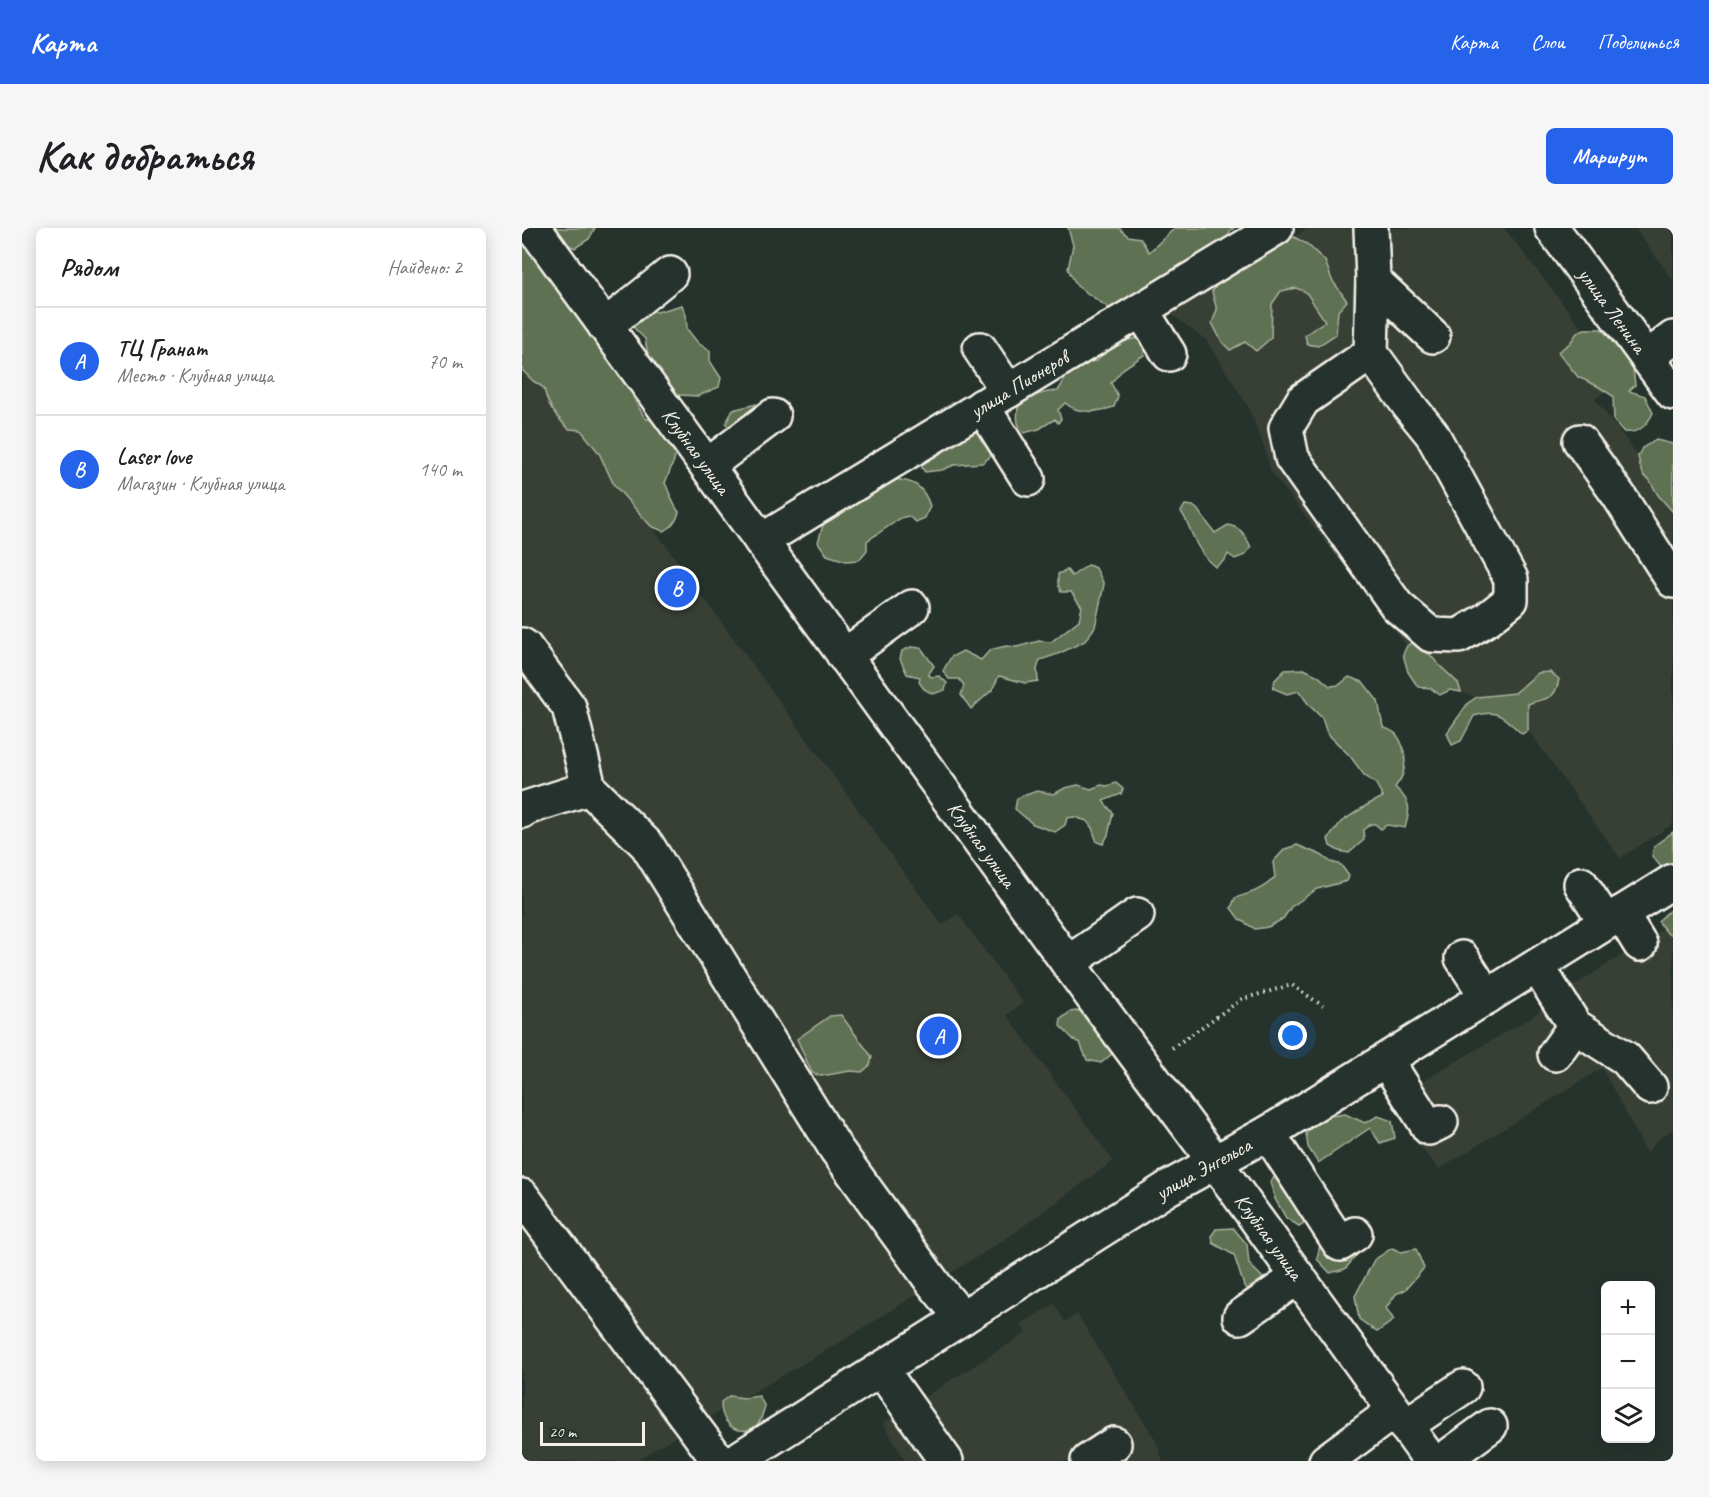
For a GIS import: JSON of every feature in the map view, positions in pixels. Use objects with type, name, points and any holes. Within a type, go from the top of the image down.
[{"type":"street","name":"Клубная улица","points":[[534,228],[1431,1461]]},
{"type":"street","name":"улица Пионеров","points":[[760,541],[1276,228]]},
{"type":"street","points":[[1371,228],[1373,280],[1371,353],[1432,434],[1511,579],[1511,600],[1487,619],[1459,636],[1431,635],[1397,606],[1292,458],[1286,428],[1303,400],[1371,353]]},
{"type":"street","name":"улица Ленина","points":[[1552,228],[1673,393]]},
{"type":"street","points":[[605,326],[670,274]]},
{"type":"street","points":[[1373,280],[1433,336]]},
{"type":"street","points":[[1141,310],[1169,354]]},
{"type":"street","points":[[1647,358],[1673,338]]},
{"type":"street","points":[[980,349],[995,399],[1028,479]]},
{"type":"street","points":[[706,466],[773,416]]},
{"type":"street","points":[[1580,441],[1619,496],[1673,581]]},
{"type":"street","points":[[844,656],[912,606]]},
{"type":"street","points":[[522,645],[525,646],[568,707],[589,788],[647,844],[836,1149],[934,1284],[962,1318]]},
{"type":"street","points":[[522,811],[589,788]]},
{"type":"street","name":"улица Энгельса","points":[[735,1461],[1168,1188],[1268,1133],[1673,881]]},
{"type":"street","points":[[1581,884],[1640,944]]},
{"type":"street","points":[[1068,963],[1137,915]]},
{"type":"street","points":[[1462,958],[1487,997]]},
{"type":"street","points":[[1537,966],[1575,1026],[1625,1058],[1650,1087]]},
{"type":"street","points":[[1555,1054],[1575,1026]]},
{"type":"street","points":[[1386,1060],[1429,1128],[1441,1122]]},
{"type":"street","points":[[1268,1133],[1340,1244],[1355,1233]]},
{"type":"street","points":[[522,1196],[719,1461]]},
{"type":"street","points":[[1240,1317],[1298,1277]]},
{"type":"street","points":[[881,1369],[946,1461]]},
{"type":"street","points":[[1326,1461],[1400,1418],[1462,1387]]},
{"type":"street","points":[[1442,1461],[1490,1426]]},
{"type":"path","points":[[1144,1067],[1242,999],[1292,985],[1323,1006]]},
{"type":"shaded area","points":[[1308,228],[1504,228],[1621,378],[1595,399],[1673,502],[1673,824],[1620,858],[1511,706],[1436,686],[1271,472],[1265,449],[1248,406],[1206,340],[1171,314]]},
{"type":"shaded area","points":[[1635,228],[1673,228],[1673,280]]},
{"type":"shaded area","points":[[522,348],[942,925],[958,914],[1023,1003],[1007,1015],[1113,1161],[1004,1240],[839,1343],[654,1449],[638,1461],[522,1461]]},
{"type":"shaded area","points":[[1673,922],[1673,1129],[1656,1141],[1647,1153],[1602,1068],[1439,1169],[1418,1144],[1393,1099],[1533,1016],[1557,997]]},
{"type":"shaded area","points":[[1054,1304],[1065,1322],[1077,1314],[1156,1441],[1163,1461],[905,1461],[883,1423],[1026,1333],[1021,1324]]},
{"type":"green space","points":[[522,228],[559,263],[558,290],[568,290],[615,365],[619,376],[634,387],[633,397],[645,418],[658,422],[675,440],[677,453],[665,483],[679,512],[673,524],[666,530],[651,526],[614,485],[599,453],[581,430],[569,429],[565,425],[550,406],[544,388],[522,370]]},
{"type":"green space","points":[[554,228],[595,228],[589,239],[575,248],[560,241]]},
{"type":"green space","points":[[1068,228],[1119,228],[1128,236],[1140,238],[1149,252],[1175,228],[1234,228],[1230,231],[1228,248],[1158,280],[1155,301],[1125,319],[1077,286],[1068,269],[1073,245]]},
{"type":"green space","points":[[1292,236],[1307,244],[1325,261],[1332,280],[1347,301],[1338,311],[1336,334],[1318,346],[1307,344],[1305,335],[1325,321],[1306,292],[1296,288],[1281,291],[1272,304],[1271,338],[1256,351],[1245,342],[1230,350],[1222,342],[1212,323],[1217,310],[1212,292],[1229,266],[1261,248]]},
{"type":"green space","points":[[682,305],[686,315],[687,329],[698,343],[710,351],[710,361],[721,378],[719,387],[698,396],[678,395],[651,371],[645,339],[634,328],[633,316],[643,308],[657,312]]},
{"type":"green space","points":[[1584,329],[1602,329],[1614,344],[1632,360],[1635,385],[1629,391],[1645,396],[1653,413],[1645,425],[1638,430],[1624,432],[1614,421],[1613,396],[1578,377],[1558,352]]},
{"type":"green space","points":[[1136,338],[1146,345],[1144,355],[1124,368],[1111,383],[1118,396],[1114,407],[1082,411],[1065,403],[1058,410],[1061,419],[1058,423],[1055,419],[1039,429],[1024,433],[1021,430],[1017,415],[1018,407],[1022,403],[1036,395],[1058,391],[1076,366],[1097,361],[1109,349]]},
{"type":"green space","points":[[756,404],[773,416],[734,437],[726,423],[733,410]]},
{"type":"green space","points":[[969,426],[985,437],[995,448],[990,457],[982,463],[954,465],[942,470],[925,472],[921,459]]},
{"type":"green space","points":[[1656,440],[1673,444],[1673,512],[1658,495],[1649,479],[1644,476],[1640,466],[1638,456],[1642,448]]},
{"type":"green space","points":[[893,479],[907,481],[921,489],[930,506],[925,518],[916,522],[908,516],[901,518],[867,541],[867,550],[859,560],[846,561],[827,555],[818,542],[823,525],[831,515]]},
{"type":"green space","points":[[1185,505],[1197,509],[1215,533],[1228,525],[1237,528],[1251,547],[1245,555],[1235,559],[1228,554],[1225,560],[1215,567],[1194,539],[1181,512]]},
{"type":"green space","points":[[1088,565],[1096,568],[1104,584],[1095,627],[1085,641],[1040,660],[1037,669],[1038,681],[1025,683],[999,676],[992,690],[971,709],[961,695],[964,685],[959,679],[949,679],[943,671],[951,657],[963,651],[981,660],[990,650],[1006,646],[1017,647],[1039,641],[1051,642],[1079,620],[1082,607],[1071,592],[1061,592],[1058,574],[1067,570],[1072,576]]},
{"type":"green space","points":[[1412,642],[1425,649],[1458,683],[1461,692],[1450,690],[1440,695],[1430,688],[1418,687],[1408,672],[1403,654]]},
{"type":"green space","points":[[911,647],[921,648],[934,666],[928,675],[939,676],[947,683],[945,690],[933,694],[924,689],[919,682],[920,677],[907,674],[900,659],[902,651]]},
{"type":"green space","points":[[1304,669],[1318,676],[1330,686],[1339,685],[1349,677],[1363,682],[1378,701],[1383,727],[1396,734],[1403,747],[1404,768],[1395,787],[1407,801],[1409,810],[1405,828],[1387,825],[1381,829],[1371,824],[1363,830],[1364,840],[1349,853],[1330,846],[1328,839],[1341,822],[1383,797],[1376,784],[1364,775],[1350,756],[1327,733],[1322,718],[1299,691],[1287,694],[1273,688],[1275,680],[1285,670]]},
{"type":"green space","points":[[1550,672],[1559,679],[1555,692],[1549,698],[1528,704],[1528,730],[1522,734],[1501,716],[1483,714],[1474,716],[1461,741],[1452,745],[1447,733],[1468,703],[1477,697],[1515,693],[1538,673]]},
{"type":"green space","points":[[1116,783],[1123,789],[1121,794],[1103,801],[1113,813],[1108,835],[1103,844],[1097,842],[1087,821],[1074,817],[1067,818],[1065,825],[1055,832],[1033,824],[1015,809],[1017,798],[1037,791],[1054,794],[1078,785],[1091,789]]},
{"type":"green space","points":[[1673,832],[1673,871],[1662,868],[1652,856],[1654,846]]},
{"type":"green space","points":[[1297,845],[1341,865],[1349,876],[1347,881],[1317,889],[1291,907],[1283,919],[1268,927],[1255,929],[1239,919],[1231,908],[1235,898],[1257,890],[1271,881],[1275,877],[1273,862],[1285,849]]},
{"type":"green space","points":[[1673,907],[1673,934],[1668,934],[1658,921]]},
{"type":"green space","points":[[1089,1009],[1116,1043],[1113,1053],[1101,1063],[1087,1060],[1080,1043],[1060,1026],[1061,1019],[1070,1012]]},
{"type":"green space","points":[[841,1015],[872,1057],[870,1065],[862,1072],[850,1071],[821,1076],[812,1073],[797,1039],[830,1016]]},
{"type":"green space","points":[[1345,1114],[1365,1123],[1378,1116],[1392,1121],[1395,1138],[1380,1143],[1370,1128],[1318,1163],[1308,1147],[1306,1133],[1323,1117]]},
{"type":"green space","points":[[1279,1172],[1317,1214],[1299,1226],[1286,1218],[1275,1199],[1270,1182]]},
{"type":"green space","points":[[1233,1228],[1247,1244],[1249,1264],[1264,1279],[1278,1285],[1259,1298],[1244,1286],[1234,1255],[1213,1243],[1212,1235],[1216,1229]]},
{"type":"green space","points":[[1321,1240],[1353,1243],[1356,1256],[1345,1269],[1330,1273],[1317,1259]]},
{"type":"green space","points":[[1392,1248],[1401,1252],[1416,1249],[1424,1268],[1405,1290],[1396,1294],[1386,1308],[1394,1320],[1377,1332],[1359,1319],[1355,1296],[1374,1260]]},
{"type":"green space","points":[[729,1396],[744,1398],[759,1396],[765,1407],[757,1425],[748,1430],[738,1430],[729,1425],[724,1417],[721,1402]]},
{"type":"place","name":"Laser love","points":[[677,588]]},
{"type":"place","name":"ТЦ Гранат","points":[[939,1036]]}]
